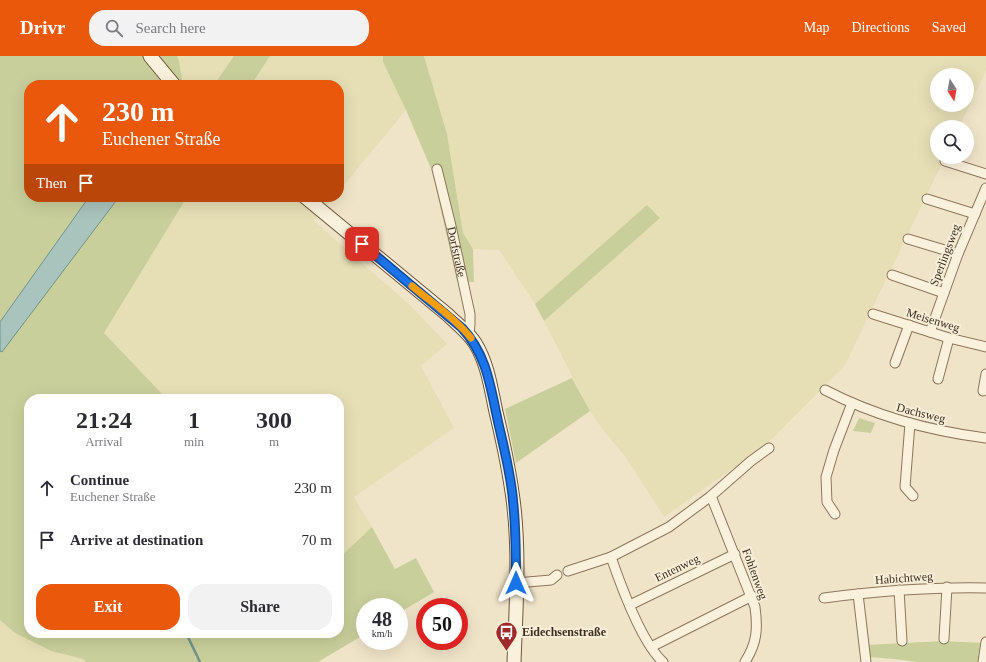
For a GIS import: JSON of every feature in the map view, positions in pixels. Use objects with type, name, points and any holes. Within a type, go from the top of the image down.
[{"type":"main road","points":[[150,56],[170,80]]},
{"type":"main road","points":[[311,202],[435,304],[468,335],[477,347],[487,371],[506,456],[513,500],[516,540],[514,662]]},
{"type":"street","points":[[954,164],[986,174]]},
{"type":"street","name":"Dorfstraße","points":[[437,169],[453,233],[470,314],[468,335]]},
{"type":"street","name":"Sperlingsweg","points":[[930,332],[958,254],[986,188]]},
{"type":"street","points":[[927,199],[974,214]]},
{"type":"street","points":[[908,239],[958,254]]},
{"type":"street","points":[[892,275],[944,293]]},
{"type":"street","name":"Meisenweg","points":[[873,314],[949,338],[986,347]]},
{"type":"street","points":[[895,363],[909,325]]},
{"type":"street","points":[[938,379],[949,338]]},
{"type":"street","points":[[983,391],[986,374]]},
{"type":"street","name":"Dachsweg","points":[[825,390],[852,404],[910,423],[958,434],[986,438]]},
{"type":"street","points":[[835,514],[827,502],[826,477],[834,450],[852,404]]},
{"type":"street","points":[[910,423],[905,487],[914,496]]},
{"type":"street","points":[[568,571],[611,557],[669,527],[712,496],[769,448]]},
{"type":"street","name":"Fohlenweg","points":[[712,496],[755,607],[758,623],[755,640],[745,662]]},
{"type":"street","name":"Entenweg","points":[[630,605],[735,554]]},
{"type":"street","points":[[611,557],[630,605],[651,647],[663,662]]},
{"type":"street","points":[[516,583],[550,580],[557,575]]},
{"type":"street","points":[[944,639],[947,587]]},
{"type":"street","name":"Habichtweg","points":[[824,598],[899,590],[947,587],[986,588]]},
{"type":"street","points":[[899,590],[902,641]]},
{"type":"street","points":[[858,594],[866,662]]},
{"type":"street","points":[[651,647],[752,596]]},
{"type":"street","points":[[983,662],[986,642]]},
{"type":"shaded area","points":[[177,56],[234,56],[217,80],[182,80]]},
{"type":"shaded area","points":[[270,56],[383,56],[383,62],[406,110],[344,185],[344,80],[254,80]]},
{"type":"shaded area","points":[[424,56],[986,56],[986,71],[974,96],[974,68],[930,68],[930,112],[966,112],[962,120],[930,120],[930,164],[942,164],[845,365],[766,445],[664,517],[627,459],[603,430],[590,411],[544,321],[660,218],[647,206],[535,304],[499,250],[473,249],[463,233],[447,134]]},
{"type":"shaded area","points":[[184,202],[330,202],[314,221],[411,306],[447,344],[421,366],[454,428],[354,497],[372,527],[344,553],[344,394],[162,394],[104,333]]},
{"type":"shaded area","points":[[0,620],[15,633],[24,638],[51,651],[83,659],[86,662],[0,662]]},
{"type":"green space","points":[[0,56],[177,56],[182,80],[24,80],[24,202],[85,202],[0,322]]},
{"type":"green space","points":[[234,56],[270,56],[254,80],[217,80]]},
{"type":"green space","points":[[383,56],[424,56],[447,134],[463,233],[473,249],[474,282],[457,281],[432,171],[406,110],[383,62]]},
{"type":"green space","points":[[115,202],[184,202],[104,333],[162,394],[24,394],[24,638],[15,633],[0,620],[0,351],[2,351]]},
{"type":"green space","points":[[647,205],[660,218],[544,321],[535,304]]},
{"type":"green space","points":[[572,378],[590,411],[516,463],[505,409]]},
{"type":"green space","points":[[859,418],[875,423],[871,433],[853,431]]},
{"type":"green space","points":[[372,527],[395,569],[416,558],[434,592],[424,598],[416,598],[416,603],[408,608],[408,598],[356,598],[356,639],[318,662],[86,662],[83,659],[51,651],[25,638],[344,638],[344,553]]},
{"type":"green space","points":[[943,641],[984,643],[981,662],[917,662],[868,657],[866,645]]},
{"type":"water","points":[[85,202],[115,202],[2,352],[0,351],[0,322]]},
{"type":"waterway","points":[[188,638],[200,662]]},
{"type":"slow traffic","points":[[412,286],[448,315],[471,338]]},
{"type":"place","name":"Eidechsenstraße","points":[[507,652]]},
{"type":"route","points":[[362,244],[462,328],[475,343],[487,371],[506,456],[513,500],[516,540],[516,583]]}]
